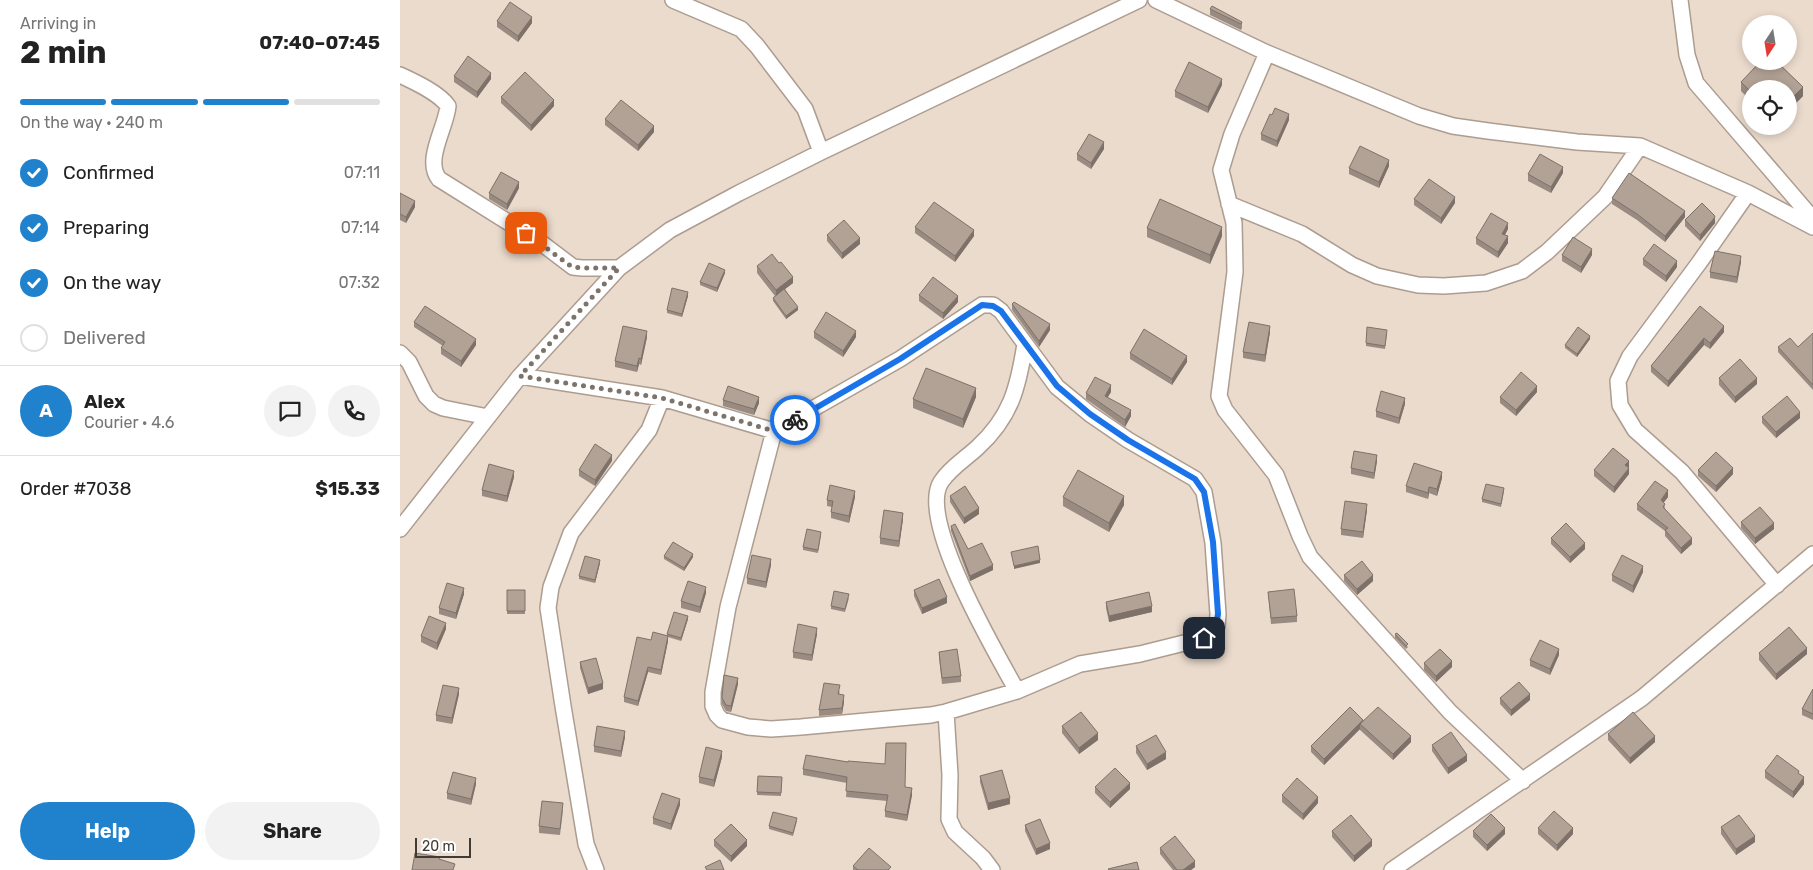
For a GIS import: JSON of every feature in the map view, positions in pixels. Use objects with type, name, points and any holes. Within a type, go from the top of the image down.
[{"type":"street","points":[[673,0],[740,28],[758,46],[805,109],[821,152]]},
{"type":"street","points":[[400,529],[520,376],[619,268],[670,230],[821,152],[1139,0]]},
{"type":"street","points":[[1156,0],[1267,53],[1419,116],[1452,126],[1577,142],[1640,146],[1748,193],[1813,227]]},
{"type":"street","points":[[1680,0],[1687,55],[1696,82],[1813,219]]},
{"type":"street","points":[[1267,53],[1232,134],[1221,170],[1234,223],[1235,272],[1219,396],[1225,410],[1276,476],[1310,557],[1326,577],[1450,712],[1523,781]]},
{"type":"street","points":[[400,75],[420,84],[448,106],[436,148],[433,167],[439,179],[540,242],[572,267],[619,268]]},
{"type":"street","points":[[1229,204],[1302,234],[1352,265],[1377,276],[1418,285],[1444,286],[1486,283],[1522,272],[1547,252],[1605,197],[1640,146]]},
{"type":"street","points":[[1748,193],[1630,356],[1618,381],[1620,405],[1635,430],[1682,472],[1777,585]]},
{"type":"street","points":[[982,305],[993,306],[1001,311],[1057,386],[1128,440],[1195,479],[1204,492],[1213,542],[1218,614],[1216,626],[1204,638],[1140,654],[1080,664],[1017,691],[946,712],[801,728],[771,729],[748,727],[722,720],[717,715],[713,706],[713,692],[728,607],[774,431],[900,359],[982,305]]},
{"type":"street","points":[[1017,691],[970,604],[949,558],[938,516],[936,498],[940,483],[955,466],[977,448],[1006,414],[1016,390],[1025,344]]},
{"type":"street","points":[[400,353],[409,362],[426,396],[434,404],[443,408],[488,416]]},
{"type":"street","points":[[520,376],[662,398],[774,431]]},
{"type":"street","points":[[596,870],[586,844],[548,608],[551,587],[571,533],[649,430],[662,398]]},
{"type":"street","points":[[1392,870],[1642,698],[1813,554]]},
{"type":"street","points":[[946,712],[950,775],[949,819],[955,832],[983,858],[992,870]]},
{"type":"building","points":[[510,2],[532,17],[518,36],[497,21]]},
{"type":"building","points":[[1212,6],[1242,22],[1241,24],[1210,9]]},
{"type":"building","points":[[468,56],[491,73],[477,92],[454,76]]},
{"type":"building","points":[[1189,62],[1222,79],[1208,107],[1175,91]]},
{"type":"building","points":[[1752,70],[1785,70],[1796,80],[1743,80]]},
{"type":"building","points":[[525,72],[554,100],[531,125],[501,97]]},
{"type":"building","points":[[1797,81],[1803,87],[1797,93]]},
{"type":"building","points":[[621,100],[654,126],[638,145],[605,119]]},
{"type":"building","points":[[1275,108],[1289,114],[1277,141],[1261,134],[1270,114],[1272,115]]},
{"type":"building","points":[[1089,134],[1104,142],[1091,163],[1077,154]]},
{"type":"building","points":[[1360,146],[1389,160],[1379,182],[1349,168]]},
{"type":"building","points":[[1540,154],[1563,167],[1551,187],[1528,174]]},
{"type":"building","points":[[501,172],[519,182],[507,204],[489,193]]},
{"type":"building","points":[[1629,173],[1685,211],[1665,236],[1637,214],[1612,198]]},
{"type":"building","points":[[1429,179],[1455,197],[1441,218],[1414,199]]},
{"type":"building","points":[[400,193],[415,201],[406,217],[400,214]]},
{"type":"building","points":[[1160,199],[1222,227],[1210,255],[1147,228]]},
{"type":"building","points":[[934,202],[974,230],[955,256],[915,227]]},
{"type":"building","points":[[1702,203],[1715,217],[1700,235],[1685,220]]},
{"type":"building","points":[[1491,213],[1508,223],[1502,234],[1508,236],[1498,252],[1476,238]]},
{"type":"building","points":[[844,220],[860,238],[842,253],[827,235]]},
{"type":"building","points":[[1573,237],[1592,249],[1581,267],[1562,255]]},
{"type":"building","points":[[1654,244],[1677,261],[1666,276],[1643,259]]},
{"type":"building","points":[[1715,251],[1741,256],[1737,277],[1710,272]]},
{"type":"building","points":[[772,254],[793,277],[776,290],[757,266]]},
{"type":"building","points":[[709,263],[725,270],[717,288],[700,282]]},
{"type":"building","points":[[933,277],[958,296],[943,313],[919,295]]},
{"type":"building","points":[[672,288],[688,292],[682,314],[667,310]]},
{"type":"building","points":[[784,289],[798,307],[786,316],[773,298]]},
{"type":"building","points":[[1014,302],[1050,324],[1039,341],[1012,304]]},
{"type":"building","points":[[425,306],[476,339],[461,361],[441,348],[445,342],[414,322]]},
{"type":"building","points":[[1700,306],[1724,326],[1710,343],[1704,338],[1668,381],[1651,366]]},
{"type":"building","points":[[826,312],[856,331],[843,351],[814,332]]},
{"type":"building","points":[[1249,322],[1270,326],[1265,355],[1243,352]]},
{"type":"building","points":[[623,326],[647,331],[641,359],[639,358],[637,366],[615,361]]},
{"type":"building","points":[[1367,327],[1387,330],[1385,346],[1366,343]]},
{"type":"building","points":[[1578,327],[1590,336],[1577,354],[1565,345]]},
{"type":"building","points":[[1144,329],[1187,356],[1172,379],[1130,353]]},
{"type":"building","points":[[1813,333],[1813,385],[1778,347],[1790,338],[1798,347]]},
{"type":"building","points":[[1740,359],[1757,378],[1735,397],[1719,378]]},
{"type":"building","points":[[926,368],[976,388],[963,419],[913,399]]},
{"type":"building","points":[[1521,372],[1537,386],[1516,410],[1500,397]]},
{"type":"building","points":[[1095,377],[1111,385],[1105,396],[1131,410],[1125,420],[1086,393]]},
{"type":"building","points":[[728,386],[759,397],[754,409],[723,400]]},
{"type":"building","points":[[1381,391],[1405,398],[1399,418],[1376,411]]},
{"type":"building","points":[[1787,396],[1800,412],[1776,432],[1762,417]]},
{"type":"building","points":[[595,444],[612,455],[595,480],[579,470]]},
{"type":"building","points":[[1613,448],[1629,461],[1625,465],[1629,468],[1614,487],[1594,470]]},
{"type":"building","points":[[1354,451],[1377,455],[1374,473],[1351,468]]},
{"type":"building","points":[[1716,452],[1733,468],[1716,486],[1698,470]]},
{"type":"building","points":[[1414,463],[1442,472],[1437,489],[1429,487],[1428,493],[1406,486]]},
{"type":"building","points":[[489,464],[514,471],[507,496],[482,490]]},
{"type":"building","points":[[1078,470],[1124,496],[1109,523],[1063,497]]},
{"type":"building","points":[[1655,481],[1668,490],[1661,500],[1665,504],[1663,507],[1692,538],[1681,548],[1665,530],[1668,528],[1637,504]]},
{"type":"building","points":[[1486,484],[1504,488],[1501,504],[1482,499]]},
{"type":"building","points":[[830,485],[855,491],[849,516],[831,512],[833,501],[827,500]]},
{"type":"building","points":[[965,486],[979,508],[964,518],[950,496]]},
{"type":"building","points":[[1345,501],[1367,504],[1363,532],[1341,529]]},
{"type":"building","points":[[1760,507],[1774,523],[1755,538],[1741,522]]},
{"type":"building","points":[[884,510],[903,513],[899,541],[880,538]]},
{"type":"building","points":[[1566,523],[1585,543],[1570,557],[1551,538]]},
{"type":"building","points":[[955,524],[968,549],[982,543],[993,565],[970,576],[951,526]]},
{"type":"building","points":[[807,529],[821,532],[818,550],[803,547]]},
{"type":"building","points":[[673,542],[693,554],[684,568],[664,556]]},
{"type":"building","points":[[1038,546],[1040,560],[1014,566],[1011,552]]},
{"type":"building","points":[[752,555],[771,559],[766,582],[747,578]]},
{"type":"building","points":[[1622,555],[1643,566],[1633,586],[1612,575]]},
{"type":"building","points":[[585,556],[600,560],[595,580],[579,576]]},
{"type":"building","points":[[1362,561],[1373,575],[1357,589],[1344,575]]},
{"type":"building","points":[[939,579],[947,597],[922,608],[914,590]]},
{"type":"building","points":[[688,581],[706,587],[700,607],[681,601]]},
{"type":"building","points":[[447,583],[464,588],[456,613],[439,608]]},
{"type":"building","points":[[1294,589],[1297,616],[1271,618],[1268,592]]},
{"type":"building","points":[[507,590],[525,590],[525,611],[507,611]]},
{"type":"building","points":[[834,591],[849,594],[845,609],[831,606]]},
{"type":"building","points":[[1149,592],[1152,606],[1109,616],[1106,602]]},
{"type":"building","points":[[674,612],[688,616],[681,638],[667,634]]},
{"type":"building","points":[[429,616],[446,623],[437,643],[421,636]]},
{"type":"building","points":[[798,624],[817,628],[812,655],[793,652]]},
{"type":"building","points":[[1789,627],[1807,648],[1776,674],[1759,653]]},
{"type":"building","points":[[653,632],[668,636],[661,670],[648,667],[638,701],[624,697],[637,637],[651,640]]},
{"type":"building","points":[[1397,633],[1408,644],[1406,646],[1395,634]]},
{"type":"building","points":[[1540,640],[1559,649],[1550,669],[1530,660]]},
{"type":"building","points":[[957,649],[961,676],[942,678],[939,652]]},
{"type":"building","points":[[1440,649],[1452,661],[1436,676],[1424,663]]},
{"type":"building","points":[[596,658],[603,683],[588,688],[580,662]]},
{"type":"building","points":[[724,675],[738,678],[731,706],[726,705],[722,698]]},
{"type":"building","points":[[1519,682],[1530,694],[1511,710],[1500,698]]},
{"type":"building","points":[[824,683],[840,685],[838,694],[844,695],[842,708],[819,710]]},
{"type":"building","points":[[443,685],[459,688],[452,718],[436,715]]},
{"type":"building","points":[[1813,689],[1813,714],[1802,709]]},
{"type":"building","points":[[1350,707],[1363,720],[1324,759],[1311,746]]},
{"type":"building","points":[[1378,707],[1411,736],[1393,754],[1360,724]]},
{"type":"building","points":[[1081,712],[1098,733],[1079,748],[1062,726]]},
{"type":"building","points":[[1633,712],[1655,736],[1630,758],[1608,734]]},
{"type":"building","points":[[597,726],[625,731],[621,751],[594,746]]},
{"type":"building","points":[[1451,732],[1467,755],[1448,768],[1432,745]]},
{"type":"building","points":[[1156,735],[1166,752],[1147,764],[1136,746]]},
{"type":"building","points":[[886,743],[906,743],[905,787],[912,788],[907,815],[885,811],[888,795],[846,791],[847,777],[803,769],[806,755],[848,762],[885,764]]},
{"type":"building","points":[[706,747],[722,751],[714,780],[699,777]]},
{"type":"building","points":[[1777,755],[1804,777],[1793,792],[1765,771]]},
{"type":"building","points":[[1115,768],[1130,783],[1110,802],[1095,787]]},
{"type":"building","points":[[1002,770],[1010,798],[988,803],[980,776]]},
{"type":"building","points":[[453,772],[476,778],[471,799],[447,793]]},
{"type":"building","points":[[758,776],[782,777],[781,793],[757,792]]},
{"type":"building","points":[[1297,778],[1318,797],[1303,814],[1282,795]]},
{"type":"building","points":[[662,793],[680,799],[671,824],[653,818]]},
{"type":"building","points":[[542,801],[563,803],[560,829],[539,826]]},
{"type":"building","points":[[1554,811],[1573,828],[1557,845],[1538,828]]},
{"type":"building","points":[[773,812],[797,818],[793,833],[769,826]]},
{"type":"building","points":[[1491,814],[1505,828],[1487,845],[1473,831]]},
{"type":"building","points":[[1351,815],[1372,840],[1354,856],[1332,831]]},
{"type":"building","points":[[1739,815],[1755,836],[1736,849],[1721,827]]},
{"type":"building","points":[[1040,819],[1050,843],[1036,849],[1025,825]]},
{"type":"building","points":[[731,824],[747,840],[731,856],[714,840]]},
{"type":"building","points":[[1175,836],[1195,861],[1183,870],[1177,870],[1160,848]]},
{"type":"building","points":[[869,848],[891,867],[888,870],[858,870],[853,866]]},
{"type":"building","points":[[415,853],[440,857],[439,859],[455,864],[453,870],[412,870]]},
{"type":"building","points":[[720,860],[724,870],[707,870],[705,867]]},
{"type":"building","points":[[1137,862],[1139,870],[1108,869]]},
{"type":"way so far","points":[[526,233],[572,267],[619,268],[520,376],[662,398],[774,431],[795,420]]},
{"type":"route","points":[[795,420],[900,359],[982,305],[993,306],[1001,311],[1057,386],[1090,414],[1128,440],[1195,479],[1204,492],[1213,542],[1218,614],[1216,626],[1204,638]]}]
